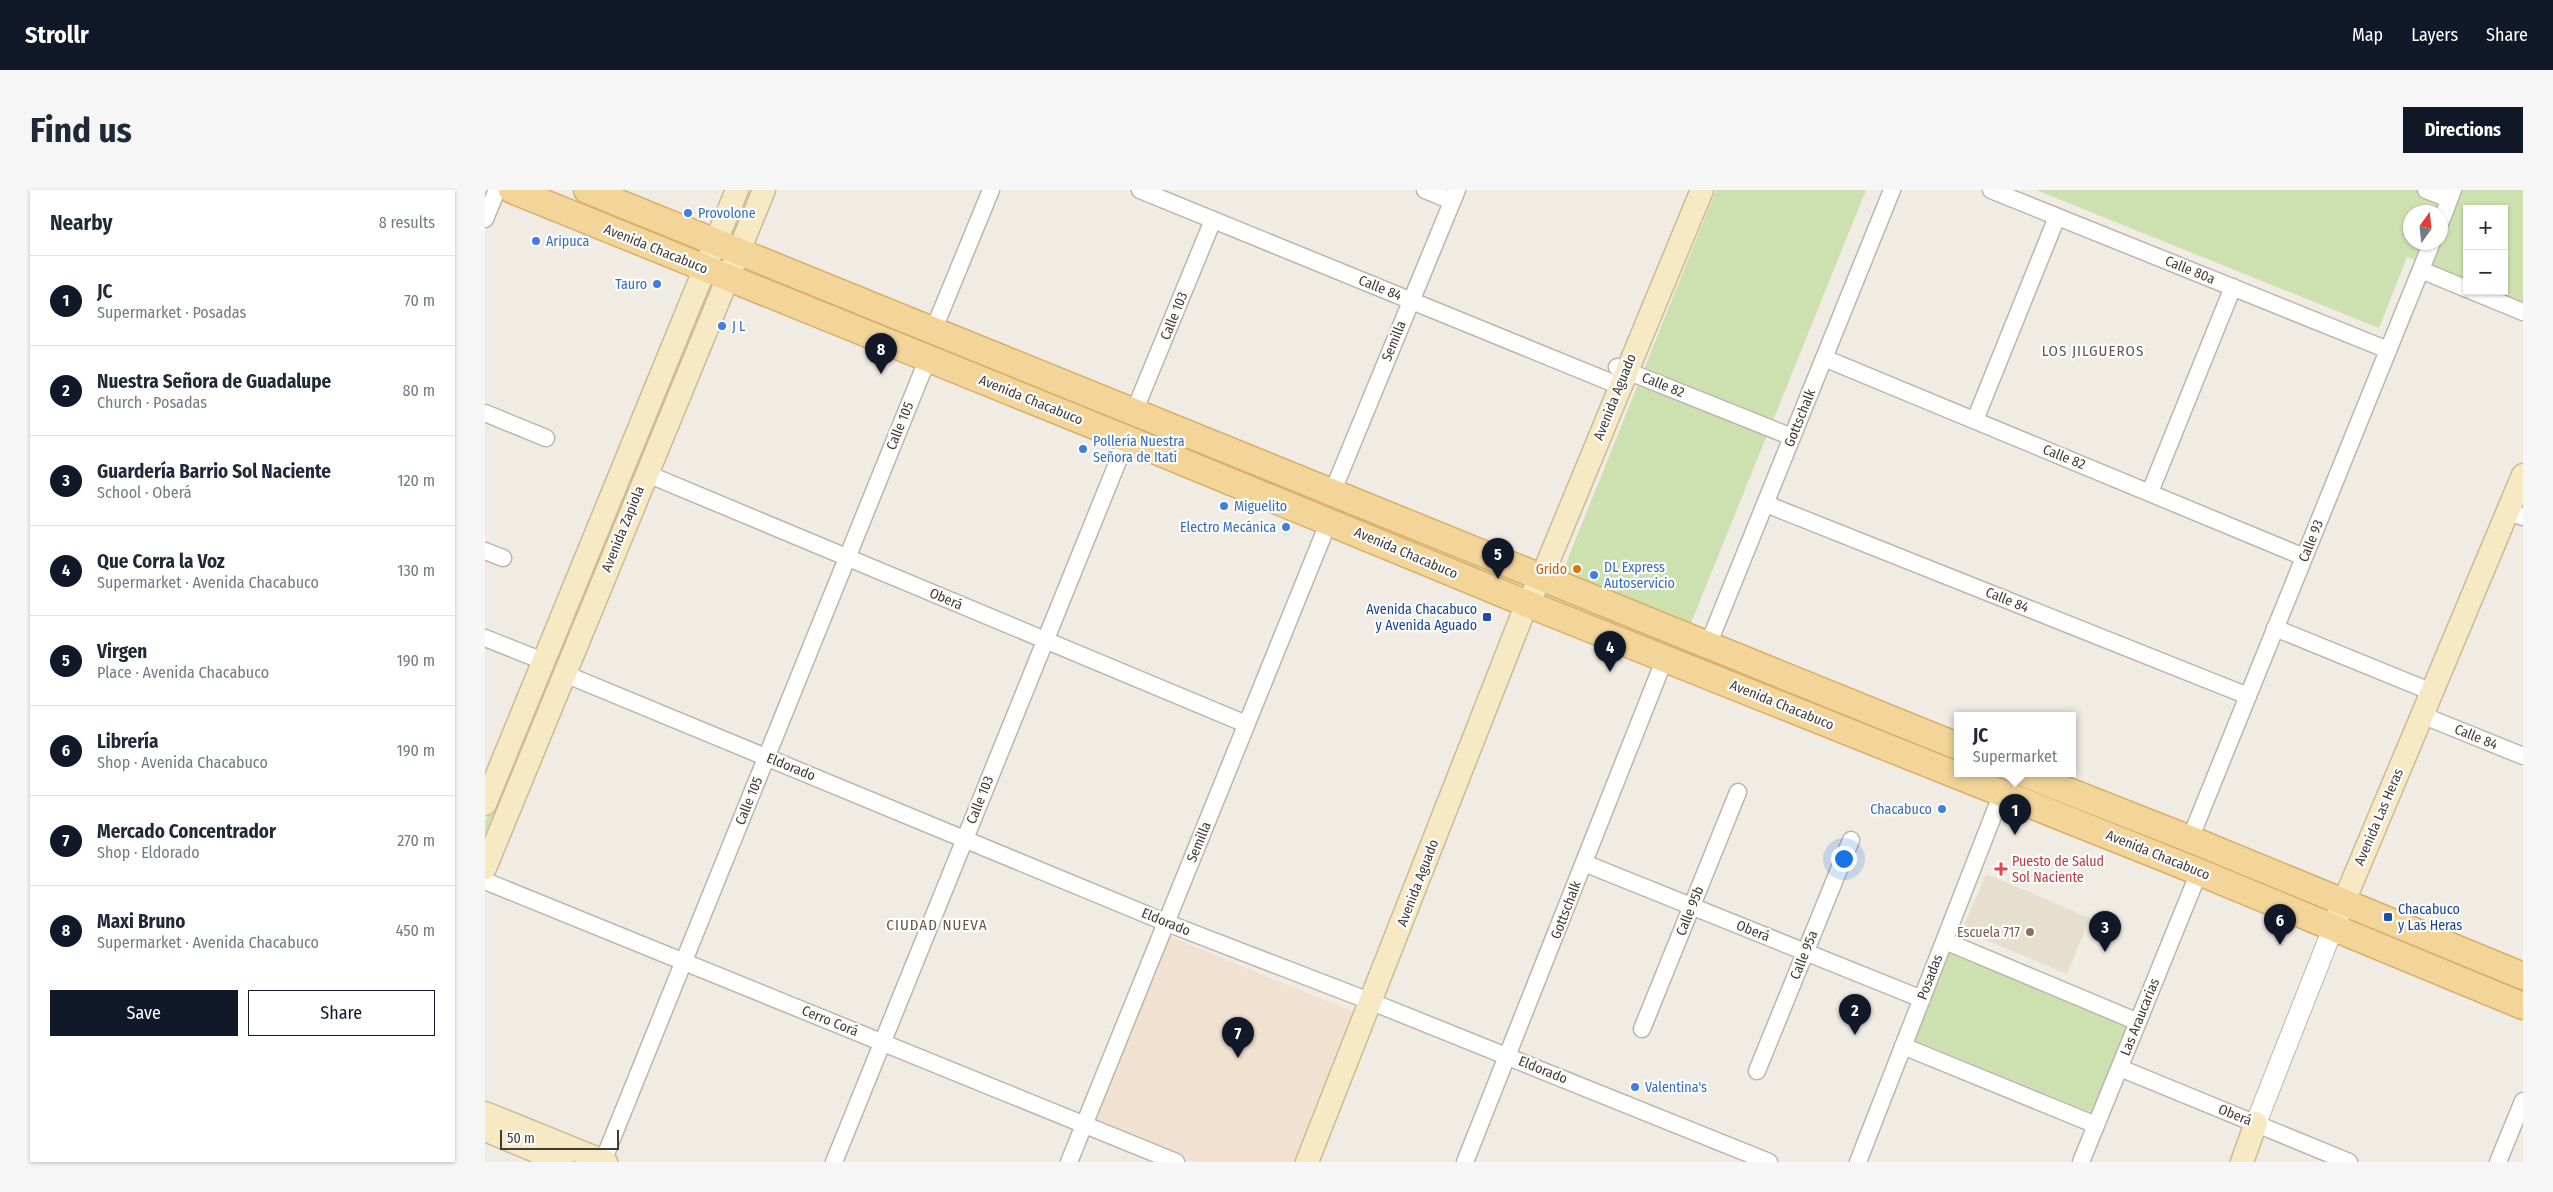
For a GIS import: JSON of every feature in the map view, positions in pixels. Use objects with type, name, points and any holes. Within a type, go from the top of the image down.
[{"type":"main road","name":"Avenida Chacabuco","points":[[512,190],[1527,603],[1954,774]]},
{"type":"main road","name":"Avenida Chacabuco","points":[[587,190],[1535,577],[1954,745]]},
{"type":"main road","name":"Avenida Zapiola","points":[[728,247],[737,190]]},
{"type":"main road","name":"Avenida Zapiola","points":[[485,804],[543,661],[728,247],[764,190]]},
{"type":"main road","name":"Avenida Aguado","points":[[1307,1162],[1372,1002],[1527,603],[1535,577],[1618,376],[1688,190]]},
{"type":"main road","name":"Avenida Aguado","points":[[1618,376],[1702,190]]},
{"type":"main road","name":"Avenida Zapiola","points":[[485,868],[645,473],[717,274]]},
{"type":"main road","name":"Avenida Las Heras","points":[[2341,913],[2523,475]]},
{"type":"main road","name":"Avenida Las Heras","points":[[2341,913],[2521,510]]},
{"type":"main road","name":"Avenida Chacabuco","points":[[1962,777],[2199,872],[2341,913],[2523,976]]},
{"type":"main road","name":"Avenida Chacabuco","points":[[2033,777],[2190,839],[2341,913],[2523,1006]]},
{"type":"main road","points":[[485,1113],[605,1162]]},
{"type":"main road","name":"Avenida Las Heras","points":[[2242,1162],[2256,1123]]},
{"type":"main road","points":[[485,1130],[561,1162]]},
{"type":"street","points":[[485,219],[497,190]]},
{"type":"street","points":[[933,331],[991,190]]},
{"type":"street","name":"Calle 84","points":[[1140,190],[1411,300],[1618,376]]},
{"type":"street","points":[[1425,190],[1454,196]]},
{"type":"street","name":"Gottschalk","points":[[1708,645],[1893,190]]},
{"type":"street","name":"Calle 80a","points":[[1991,190],[2388,350]]},
{"type":"street","points":[[2426,190],[2451,195]]},
{"type":"street","name":"Semilla","points":[[1332,493],[1454,196]]},
{"type":"street","points":[[1975,420],[2057,217]]},
{"type":"street","name":"Calle 103","points":[[1134,412],[1213,220]]},
{"type":"street","name":"Calle 93","points":[[2190,839],[2429,250]]},
{"type":"street","points":[[2421,270],[2463,287]]},
{"type":"street","points":[[2150,492],[2233,287]]},
{"type":"street","points":[[2482,295],[2523,312]]},
{"type":"street","name":"Calle 105","points":[[605,1162],[684,961],[928,358]]},
{"type":"street","name":"Calle 82","points":[[1825,358],[2304,557]]},
{"type":"street","name":"Calle 82","points":[[1618,376],[1792,437]]},
{"type":"street","points":[[485,413],[546,438]]},
{"type":"street","name":"Calle 103","points":[[834,1162],[1127,439]]},
{"type":"street","name":"Oberá","points":[[645,473],[1246,724]]},
{"type":"street","name":"Calle 84","points":[[1765,504],[2248,696]]},
{"type":"street","name":"Semilla","points":[[1069,1162],[1329,521]]},
{"type":"street","points":[[485,551],[503,558]]},
{"type":"street","points":[[2275,628],[2432,692]]},
{"type":"street","points":[[485,638],[543,661]]},
{"type":"street","name":"Gottschalk","points":[[1465,1162],[1509,1056],[1665,658]]},
{"type":"street","name":"Eldorado","points":[[565,674],[1167,923],[1509,1056],[1769,1162]]},
{"type":"street","name":"Calle 84","points":[[2429,718],[2523,756]]},
{"type":"street","name":"Calle 95b","points":[[1642,1029],[1738,792]]},
{"type":"street","name":"Posadas","points":[[1858,1162],[2002,793]]},
{"type":"street","name":"Calle 95a","points":[[1757,1071],[1851,840]]},
{"type":"street","name":"Oberá","points":[[1584,863],[1922,999]]},
{"type":"street","name":"Las Araucarias","points":[[2081,1162],[2199,872]]},
{"type":"street","name":"Cerro Corá","points":[[485,880],[1175,1162]]},
{"type":"street","name":"Avenida Las Heras","points":[[2256,1123],[2341,913]]},
{"type":"street","points":[[1945,941],[2138,1022]]},
{"type":"street","points":[[1903,1046],[2096,1125]]},
{"type":"street","name":"Oberá","points":[[2120,1068],[2349,1162]]},
{"type":"street","points":[[2498,1162],[2523,1101]]},
{"type":"shaded area","points":[[1986,874],[2090,918],[2067,974],[1962,930]]},
{"type":"shaded area","points":[[1170,937],[1357,1013],[1296,1162],[1196,1162],[1095,1121]]},
{"type":"green space","points":[[1716,190],[1866,190],[1689,628],[1561,576]]},
{"type":"green space","points":[[2036,190],[2523,190],[2523,303],[2504,295],[2508,295],[2508,205],[2463,205],[2463,278],[2407,257],[2379,328]]},
{"type":"green space","points":[[701,301],[707,305],[485,851],[485,823]]},
{"type":"green space","points":[[1944,951],[2129,1025],[2093,1113],[1909,1038]]},
{"type":"place","name":"Provolone","points":[[688,213]]},
{"type":"place","name":"Aripuca","points":[[536,241]]},
{"type":"place","name":"Tauro","points":[[657,284]]},
{"type":"place","name":"J L","points":[[722,326]]},
{"type":"place","name":"Maxi Bruno","points":[[881,374]]},
{"type":"place","name":"Pollería Nuestra Señora de Itatí","points":[[1083,449]]},
{"type":"place","name":"Miguelito","points":[[1224,506]]},
{"type":"place","name":"Electro Mecánica","points":[[1286,527]]},
{"type":"place","name":"Grido","points":[[1577,569]]},
{"type":"place","name":"DL Express Autoservicio","points":[[1594,575]]},
{"type":"place","name":"Virgen","points":[[1498,579]]},
{"type":"place","name":"Avenida Chacabuco y Avenida Aguado","points":[[1487,617]]},
{"type":"place","name":"Que Corra la Voz","points":[[1610,672]]},
{"type":"place","name":"Chacabuco","points":[[1942,809]]},
{"type":"place","name":"JC","points":[[2015,835]]},
{"type":"place","name":"Puesto de Salud Sol Naciente","points":[[2001,869]]},
{"type":"place","name":"Chacabuco y Las Heras","points":[[2388,917]]},
{"type":"place","name":"Escuela 717","points":[[2030,932]]},
{"type":"place","name":"Librería","points":[[2280,945]]},
{"type":"place","name":"Guardería Barrio Sol Naciente","points":[[2105,952]]},
{"type":"place","name":"Nuestra Señora de Guadalupe","points":[[1855,1035]]},
{"type":"place","name":"Mercado Concentrador","points":[[1238,1058]]},
{"type":"place","name":"Valentina's","points":[[1635,1087]]},
{"type":"district","name":"LOS JILGUEROS","points":[[2093,351]]},
{"type":"district","name":"CIUDAD NUEVA","points":[[937,925]]}]
